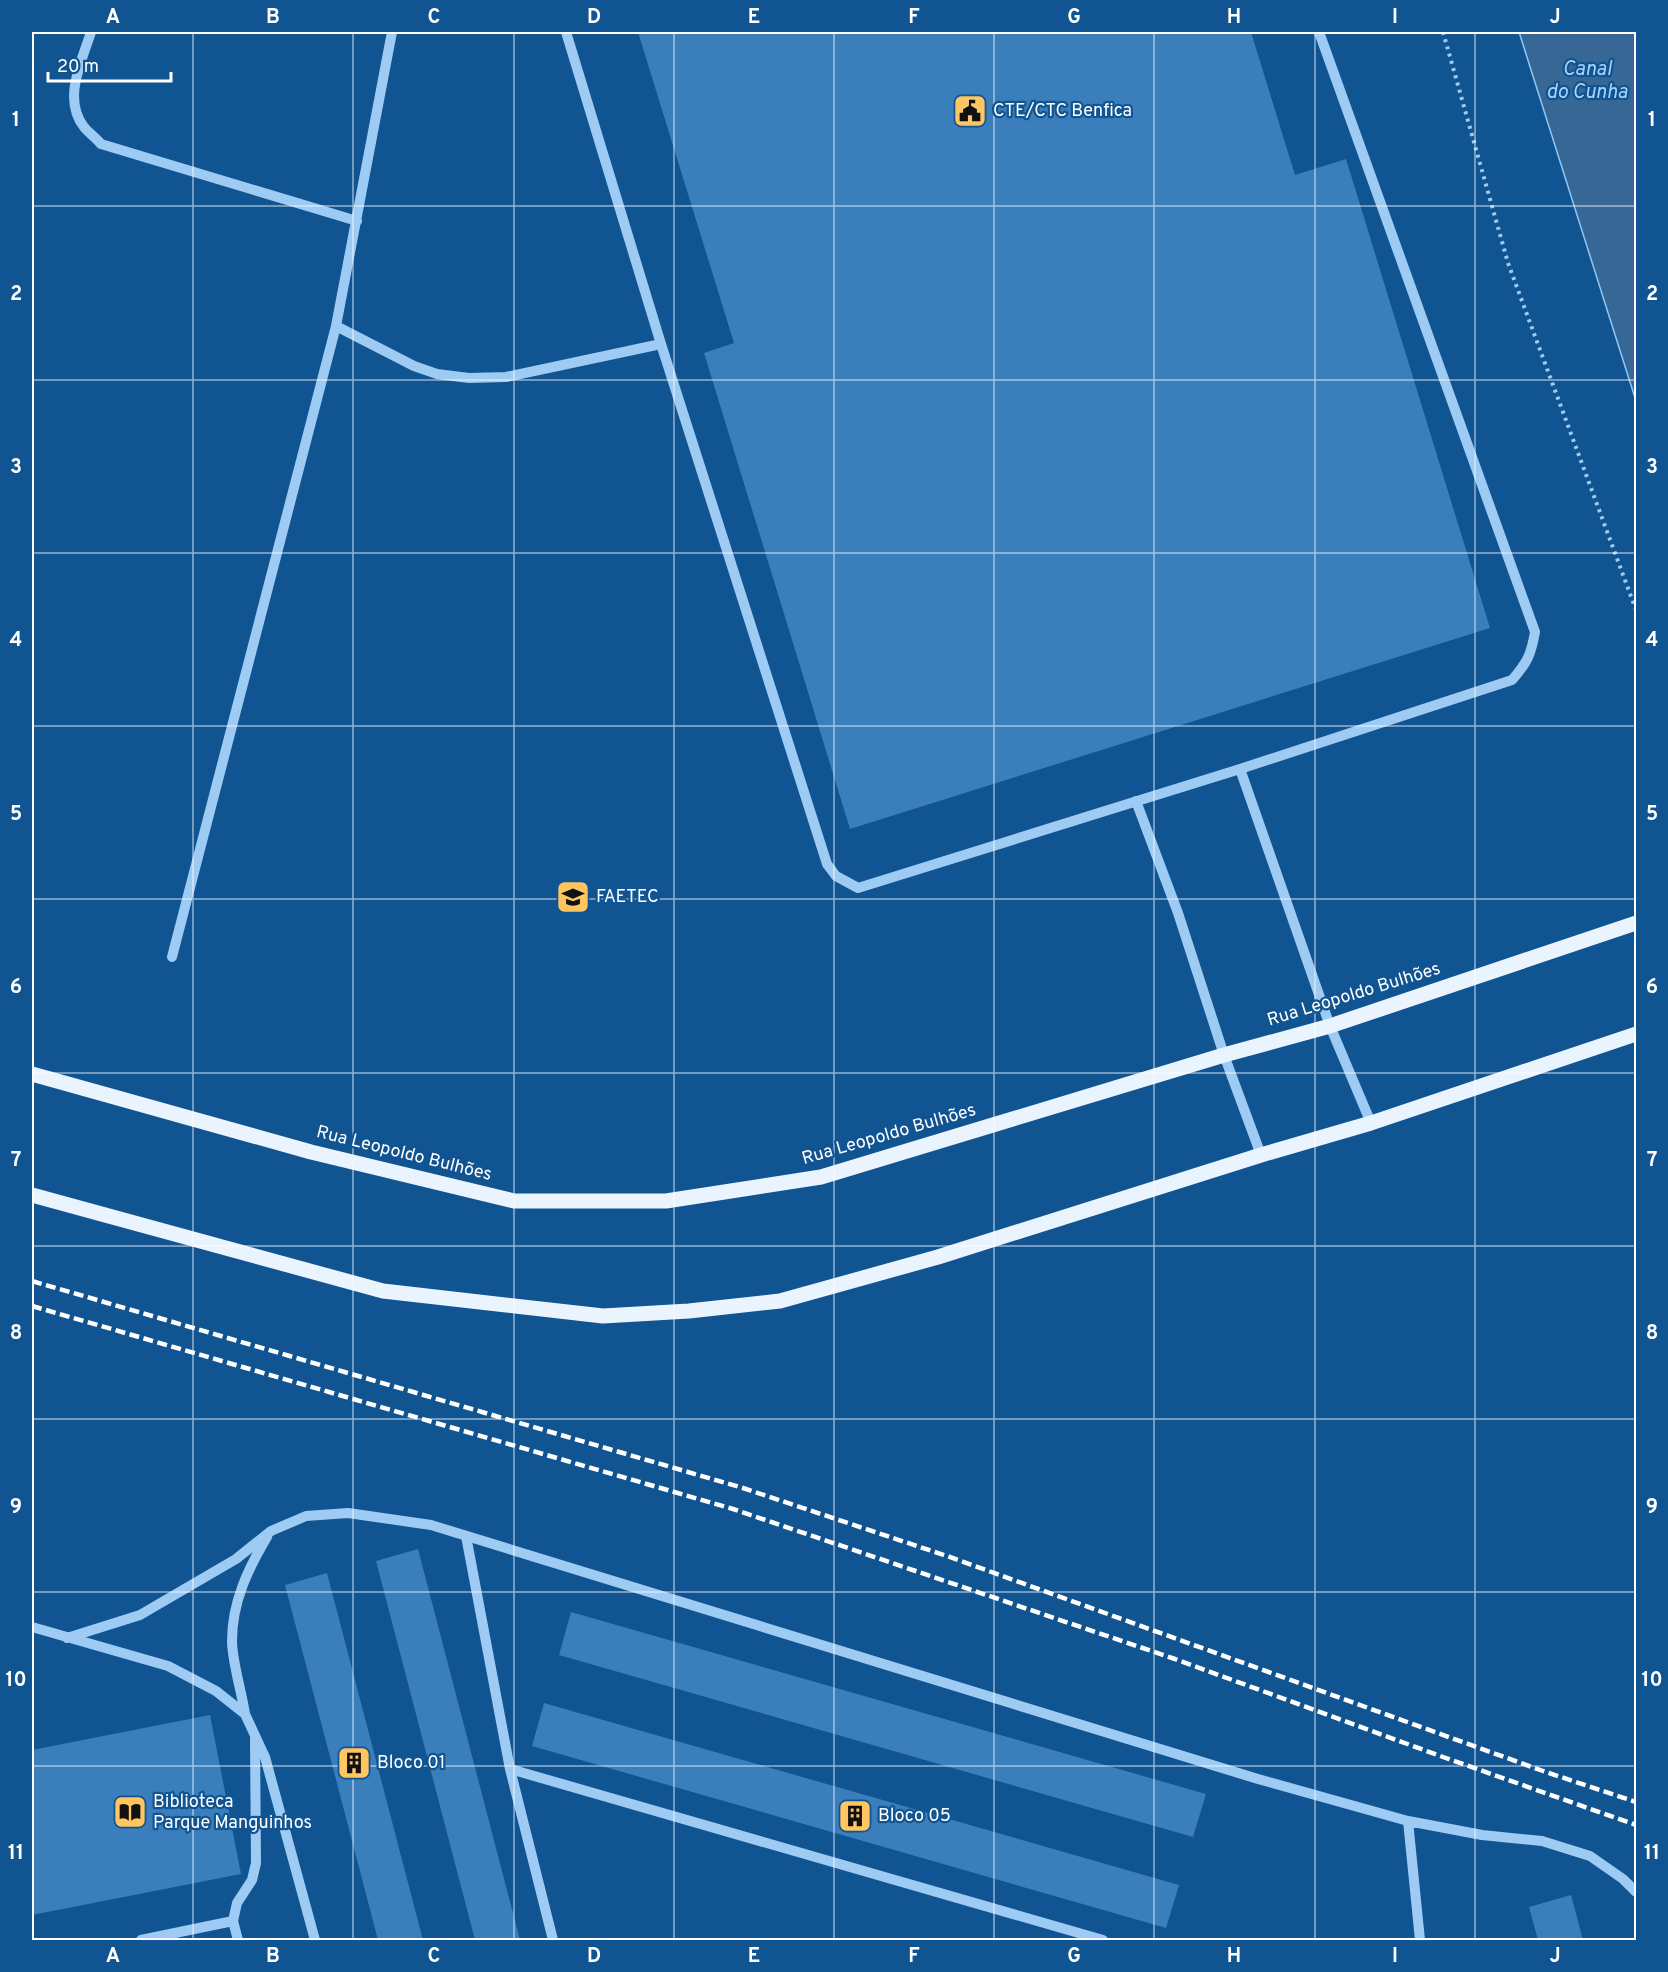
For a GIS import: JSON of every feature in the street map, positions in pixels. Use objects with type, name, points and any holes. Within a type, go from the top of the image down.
[{"type":"main road","name":"Rua Leopoldo Bulhões","points":[[32,1074],[311,1152],[514,1201],[666,1201],[821,1177],[1224,1055],[1330,1026],[1636,923]]},
{"type":"main road","points":[[32,1195],[384,1290],[603,1316],[689,1311],[780,1301],[938,1257],[1261,1155],[1371,1123],[1636,1034]]},
{"type":"street","points":[[91,32],[74,83],[75,104],[83,126],[101,144],[357,221]]},
{"type":"street","points":[[172,957],[336,326],[392,32]]},
{"type":"street","points":[[566,32],[827,864],[836,876],[858,888],[1240,769],[1512,680],[1523,668],[1531,654],[1535,632],[1319,32]]},
{"type":"street","points":[[336,326],[414,366],[437,374],[469,378],[506,376],[662,344]]},
{"type":"street","points":[[1240,769],[1330,1026],[1371,1123]]},
{"type":"street","points":[[1136,801],[1178,913],[1224,1055],[1261,1155]]},
{"type":"street","points":[[67,1638],[140,1615],[236,1559],[271,1531],[306,1516],[348,1513],[431,1525],[1246,1776],[1408,1821],[1482,1835],[1542,1841],[1590,1856],[1623,1879],[1636,1892]]},
{"type":"street","points":[[271,1531],[251,1566],[236,1608],[232,1642],[245,1714],[265,1757],[315,1941]]},
{"type":"street","points":[[466,1536],[510,1769],[553,1941]]},
{"type":"street","points":[[32,1627],[168,1666],[216,1691],[245,1714]]},
{"type":"street","points":[[238,1941],[233,1921],[237,1904],[252,1880],[256,1863],[255,1735]]},
{"type":"street","points":[[510,1769],[1103,1941]]},
{"type":"street","points":[[1408,1821],[1420,1941]]},
{"type":"street","points":[[141,1941],[233,1921]]},
{"type":"path","points":[[1443,32],[1508,263],[1636,610]]},
{"type":"water","name":"Canal do Cunha","points":[[1519,32],[1636,32],[1636,401]]},
{"type":"building","points":[[638,32],[1251,32],[1295,175],[1346,159],[1490,628],[850,829],[704,353],[734,343]]},
{"type":"building","points":[[418,1549],[520,1940],[475,1940],[376,1561]]},
{"type":"building","name":"Bloco 01","points":[[327,1573],[423,1940],[378,1940],[285,1585]]},
{"type":"building","points":[[571,1612],[1206,1794],[1193,1837],[559,1655]]},
{"type":"building","name":"Bloco 05","points":[[544,1703],[1179,1885],[1166,1928],[532,1746]]},
{"type":"building","name":"Biblioteca Parque Manguinhos","points":[[210,1715],[241,1874],[32,1915],[32,1750]]},
{"type":"building","points":[[1571,1895],[1583,1940],[1538,1940],[1529,1907]]},
{"type":"railway","points":[[32,1281],[743,1488],[947,1556],[1543,1771],[1636,1802]]},
{"type":"railway","points":[[32,1306],[733,1509],[1175,1659],[1636,1825]]},
{"type":"place","name":"CTE/CTC Benfica","points":[[970,111]]},
{"type":"place","name":"FAETEC","points":[[573,897]]},
{"type":"place","name":"Bloco 01","points":[[354,1763]]},
{"type":"place","name":"Biblioteca Parque Manguinhos","points":[[130,1812]]},
{"type":"place","name":"Bloco 05","points":[[855,1816]]}]
